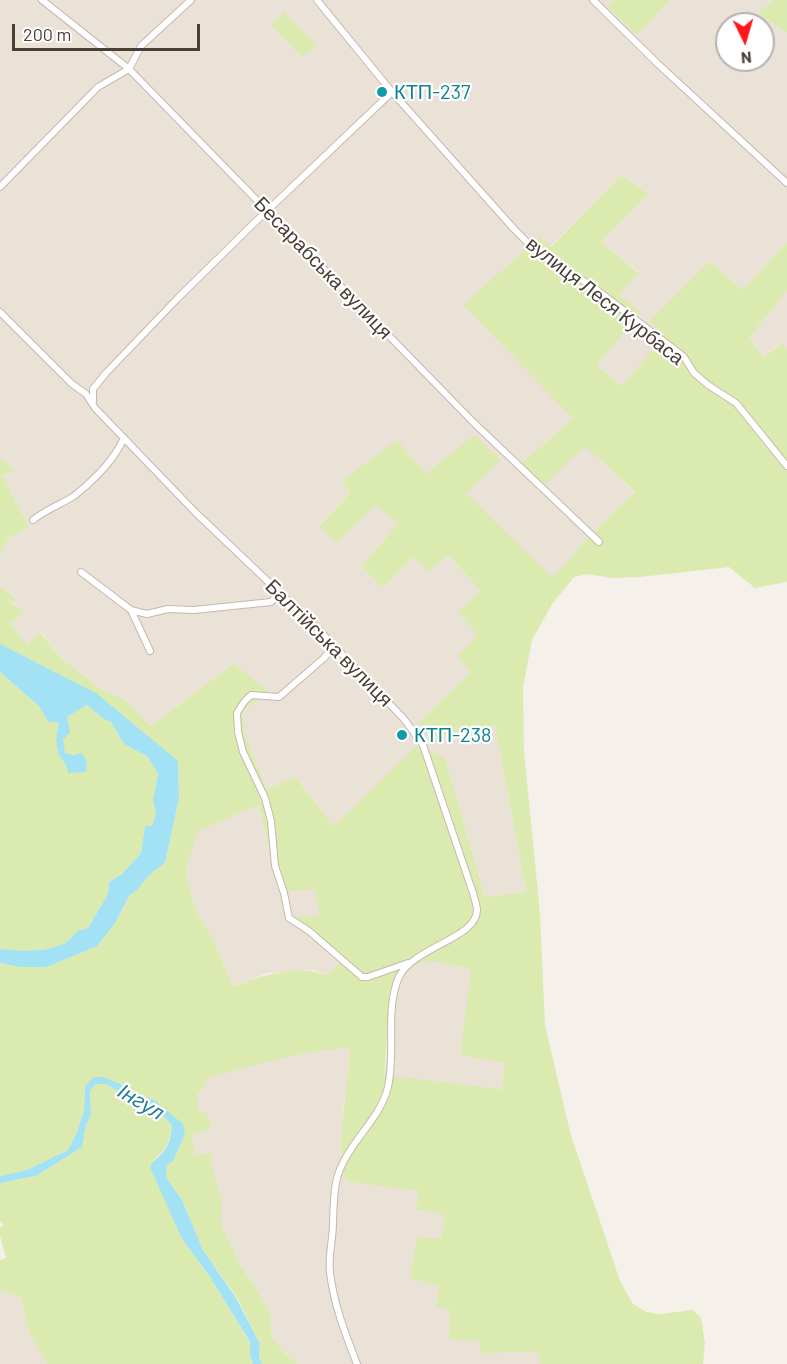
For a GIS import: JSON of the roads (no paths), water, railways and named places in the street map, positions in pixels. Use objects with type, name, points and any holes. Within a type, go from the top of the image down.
[{"type":"street","name":"Бесарабська вулиця","points":[[42,0],[129,69],[473,422],[599,542]]},
{"type":"street","points":[[0,187],[98,87],[129,69],[141,46],[191,0]]},
{"type":"street","name":"вулиця Леся Курбаса","points":[[317,0],[392,92],[500,216],[534,249],[593,287],[684,357],[694,373],[736,403],[787,466]]},
{"type":"street","points":[[593,0],[658,64],[787,183]]},
{"type":"street","points":[[95,408],[92,399],[93,389],[106,373],[177,299],[392,92]]},
{"type":"street","name":"Балтійська вулиця","points":[[0,312],[72,384],[86,394],[95,408],[195,512],[334,646],[404,719],[423,745],[473,893],[477,912],[470,926],[459,935],[444,941],[408,963],[368,977],[362,977],[289,918],[275,866],[265,798],[243,752],[238,732],[237,713],[251,695],[279,697],[324,658],[334,646]]},
{"type":"street","points":[[33,520],[75,495],[109,461],[124,438]]},
{"type":"street","points":[[81,573],[131,610],[147,614],[168,609],[194,610],[270,602],[279,592]]},
{"type":"street","points":[[131,610],[150,651]]},
{"type":"street","points":[[357,1364],[344,1330],[330,1272],[337,1175],[345,1159],[380,1108],[388,1088],[391,1066],[392,1002],[399,978],[408,963]]},
{"type":"water","points":[[0,644],[96,693],[178,761],[179,798],[165,863],[149,875],[129,896],[114,925],[97,946],[47,967],[19,967],[0,963],[0,949],[31,951],[53,948],[70,939],[77,931],[88,928],[108,894],[109,882],[122,874],[141,853],[145,826],[152,826],[156,813],[153,800],[158,774],[148,757],[124,744],[111,722],[87,705],[67,717],[70,733],[63,739],[65,753],[74,755],[82,753],[87,762],[86,772],[68,773],[57,748],[59,722],[48,722],[39,706],[0,672]]},
{"type":"water","name":"Інгул","points":[[95,1077],[103,1077],[119,1083],[137,1096],[154,1100],[183,1124],[185,1134],[173,1161],[167,1165],[166,1177],[182,1200],[203,1250],[236,1298],[260,1344],[259,1357],[262,1364],[253,1364],[250,1356],[250,1342],[210,1277],[182,1239],[150,1167],[167,1146],[172,1125],[153,1106],[136,1102],[106,1084],[96,1084],[90,1091],[91,1114],[82,1147],[36,1176],[0,1183],[0,1176],[27,1170],[68,1150],[84,1110],[85,1087]]},
{"type":"place","name":"КТП-237","points":[[382,92]]},
{"type":"place","name":"КТП-238","points":[[402,735]]}]
